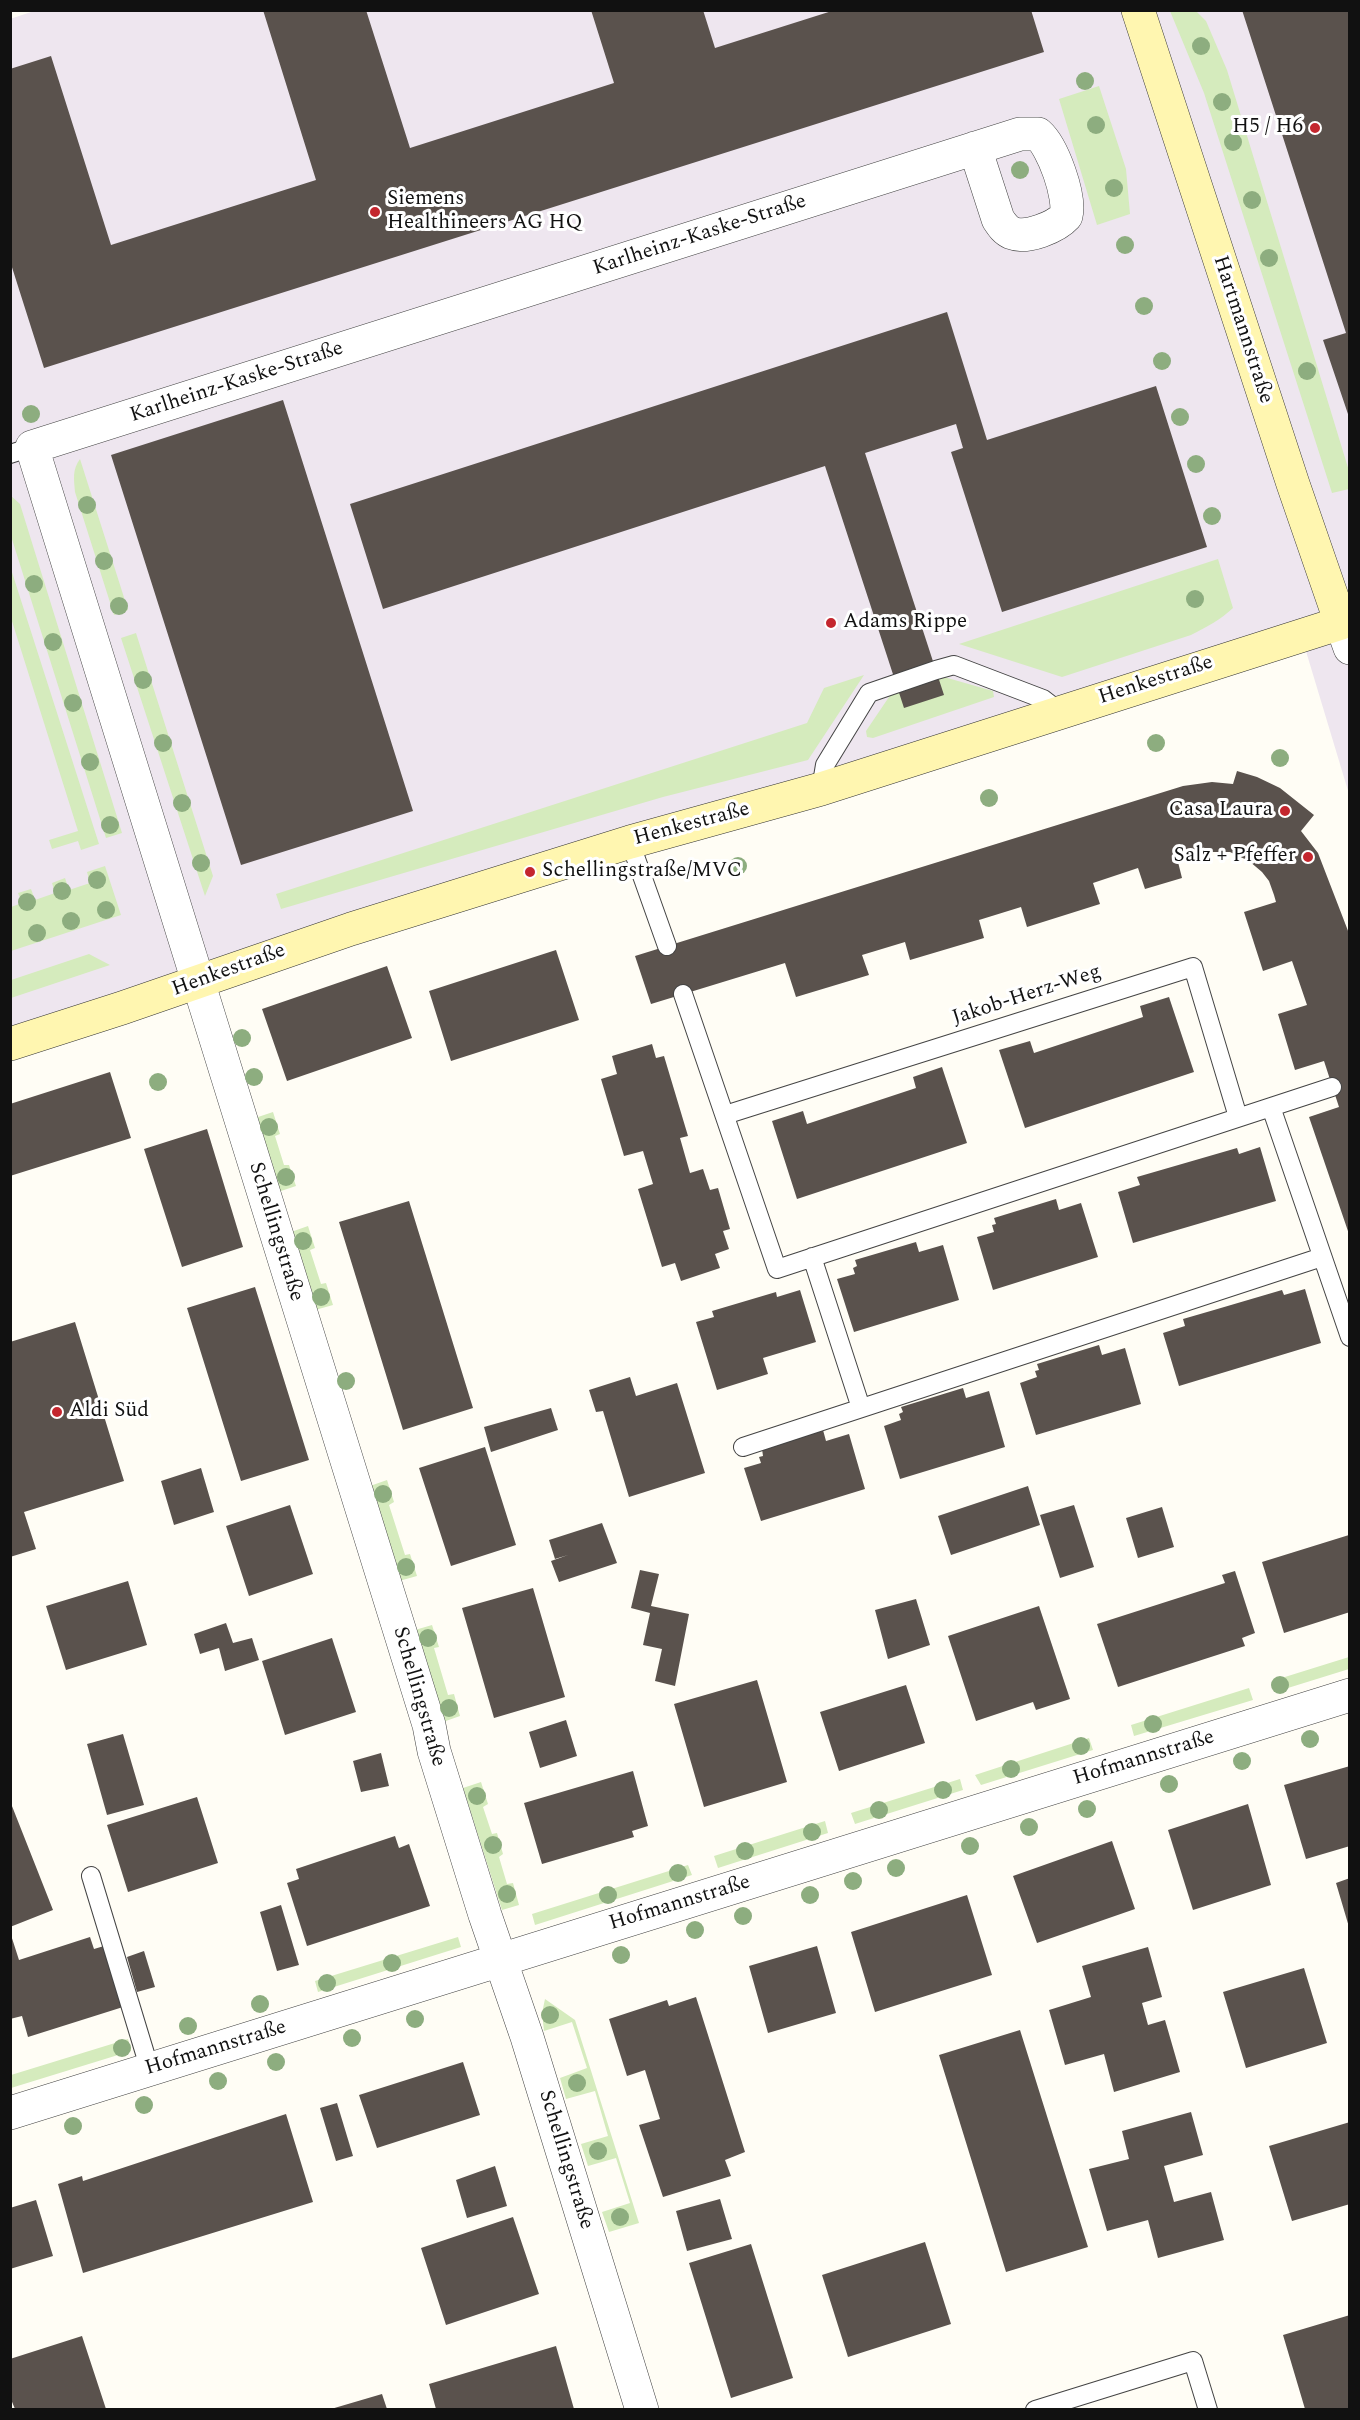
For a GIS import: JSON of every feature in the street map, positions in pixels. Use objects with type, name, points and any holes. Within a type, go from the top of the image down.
[{"type":"main road","name":"Hartmannstraße","points":[[1138,10],[1289,473],[1347,630]]},
{"type":"main road","name":"Henkestraße","points":[[10,1044],[199,982],[351,928],[630,842],[821,789],[1060,712],[1347,630]]},
{"type":"street","name":"Karlheinz-Kaske-Straße","points":[[199,982],[21,451],[975,148]]},
{"type":"street","name":"Schellingstraße","points":[[199,982],[345,1460],[429,1725],[434,1751],[485,1916],[527,2037],[642,2409]]},
{"type":"street","name":"Hofmannstraße","points":[[10,2113],[1350,1695]]},
{"type":"lane","points":[[821,789],[825,765],[869,693],[936,670],[954,665],[1043,699],[1060,712]]},
{"type":"lane","points":[[630,842],[667,946]]},
{"type":"lane","name":"Jakob-Herz-Weg","points":[[725,1116],[1193,967],[1238,1117]]},
{"type":"lane","points":[[683,994],[777,1269],[1332,1087]]},
{"type":"lane","points":[[1271,1107],[1350,1337]]},
{"type":"lane","points":[[813,1257],[861,1408]]},
{"type":"lane","points":[[743,1447],[1322,1257]]},
{"type":"lane","points":[[91,1876],[150,2070]]},
{"type":"lane","points":[[1035,2409],[1193,2361],[1208,2409]]},
{"type":"shaded area","points":[[37,10],[1349,11],[1349,794],[1302,638],[11,1045],[10,19]]},
{"type":"green space","points":[[1170,11],[1196,11],[1206,21],[1227,70],[1349,471],[1349,489],[1332,493],[1204,93]]},
{"type":"green space","points":[[1099,86],[1126,169],[1130,214],[1097,225],[1059,99]]},
{"type":"green space","points":[[80,459],[128,610],[114,615],[75,492],[75,471]]},
{"type":"green space","points":[[10,495],[20,504],[122,833],[106,838],[11,536]]},
{"type":"green space","points":[[1218,559],[1233,608],[1213,623],[1191,635],[1062,677],[959,644]]},
{"type":"green space","points":[[10,566],[99,844],[81,850],[78,841],[52,849],[49,840],[78,831],[11,618]]},
{"type":"green space","points":[[136,633],[213,876],[205,896],[121,638]]},
{"type":"green space","points":[[864,675],[808,760],[663,797],[281,909],[276,894],[807,723],[824,688]]},
{"type":"green space","points":[[944,677],[993,691],[994,697],[873,738],[867,737],[866,731],[891,694]]},
{"type":"green space","points":[[105,866],[121,915],[11,951],[11,907],[22,903],[18,893],[31,889],[35,900],[55,893],[52,883],[65,878],[69,890],[90,883],[87,872]]},
{"type":"green space","points":[[89,954],[110,965],[11,998],[11,980]]},
{"type":"green space","points":[[273,1112],[280,1134],[275,1136],[284,1165],[289,1165],[296,1186],[278,1192],[255,1118]]},
{"type":"green space","points":[[308,1226],[315,1248],[310,1250],[321,1284],[326,1283],[333,1305],[315,1310],[291,1232]]},
{"type":"green space","points":[[387,1480],[394,1502],[389,1505],[405,1555],[410,1554],[417,1576],[399,1581],[370,1486]]},
{"type":"green space","points":[[432,1625],[439,1647],[434,1648],[448,1695],[454,1694],[460,1716],[443,1722],[415,1630]]},
{"type":"green space","points":[[1349,1657],[1349,1669],[1275,1692],[1272,1681]]},
{"type":"green space","points":[[1249,1688],[1253,1700],[1134,1736],[1131,1725]]},
{"type":"green space","points":[[1089,1738],[1093,1750],[981,1785],[975,1775]]},
{"type":"green space","points":[[960,1779],[963,1790],[855,1824],[851,1813]]},
{"type":"green space","points":[[481,1782],[488,1804],[483,1807],[492,1834],[497,1833],[503,1854],[499,1857],[507,1884],[513,1883],[519,1905],[502,1910],[463,1788]]},
{"type":"green space","points":[[825,1821],[828,1833],[718,1868],[714,1856]]},
{"type":"green space","points":[[688,1865],[692,1875],[535,1925],[532,1914]]},
{"type":"green space","points":[[458,1937],[461,1947],[318,1992],[315,1981]]},
{"type":"green space","points":[[545,1999],[575,2020],[639,2223],[609,2232],[602,2212],[630,2203],[616,2158],[588,2166],[581,2144],[608,2136],[595,2091],[566,2099],[560,2078],[587,2068],[572,2022],[544,2031],[542,2013]]},
{"type":"green space","points":[[128,2039],[131,2051],[11,2088],[11,2075]]},
{"type":"building","name":"Siemens Healthineers AG HQ","points":[[263,10],[366,10],[410,148],[614,83],[591,10],[703,10],[715,48],[835,10],[1031,10],[1044,52],[44,368],[10,261],[10,69],[51,56],[111,245],[316,180]]},
{"type":"building","name":"H5 / H6","points":[[1242,10],[1350,10],[1350,420],[1323,340],[1346,333]]},
{"type":"building","points":[[947,312],[987,440],[1156,386],[1207,547],[1002,612],[951,452],[963,448],[956,424],[865,453],[944,695],[904,708],[825,466],[383,609],[350,504]]},
{"type":"building","points":[[283,400],[413,811],[241,865],[111,455]]},
{"type":"building","points":[[1237,771],[1280,788],[1314,815],[1301,831],[1318,853],[1350,936],[1350,1237],[1309,1117],[1339,1107],[1324,1061],[1295,1070],[1278,1014],[1307,1005],[1292,961],[1263,971],[1244,912],[1276,902],[1274,895],[1269,881],[1262,872],[1249,861],[1230,852],[1199,852],[1177,858],[1182,878],[1145,889],[1138,868],[1093,883],[1100,904],[1027,927],[1021,907],[979,920],[984,938],[910,960],[905,942],[862,955],[869,975],[796,997],[785,963],[651,1004],[635,956],[1183,786],[1212,782],[1233,784]]},
{"type":"building","points":[[556,950],[579,1020],[451,1061],[429,991]]},
{"type":"building","points":[[387,966],[412,1038],[287,1081],[262,1009]]},
{"type":"building","points":[[1169,997],[1194,1072],[1025,1128],[999,1050],[1030,1041],[1034,1053],[1143,1017],[1140,1006]]},
{"type":"building","points":[[652,1044],[656,1058],[664,1056],[688,1136],[680,1138],[690,1173],[703,1169],[710,1190],[718,1188],[730,1229],[723,1231],[729,1249],[715,1254],[720,1268],[681,1281],[675,1263],[662,1267],[638,1189],[653,1184],[643,1151],[624,1156],[601,1079],[617,1074],[612,1056]]},
{"type":"building","points":[[942,1067],[967,1143],[797,1199],[772,1121],[803,1111],[807,1124],[916,1088],[913,1077]]},
{"type":"building","points":[[110,1072],[131,1138],[10,1176],[10,1104]]},
{"type":"building","points":[[207,1129],[243,1247],[182,1267],[144,1149]]},
{"type":"building","points":[[1260,1147],[1276,1201],[1133,1243],[1118,1192],[1140,1185],[1137,1177],[1237,1148],[1239,1154]]},
{"type":"building","points":[[1056,1199],[1059,1210],[1081,1203],[1098,1257],[993,1290],[977,1237],[994,1232],[992,1225],[996,1224],[994,1218]]},
{"type":"building","points":[[409,1201],[473,1408],[403,1430],[339,1222]]},
{"type":"building","points":[[916,1242],[919,1252],[943,1245],[959,1300],[854,1332],[837,1279],[855,1274],[853,1268],[857,1266],[855,1260]]},
{"type":"building","points":[[255,1287],[309,1460],[241,1481],[187,1308]]},
{"type":"building","points":[[1305,1289],[1321,1343],[1179,1386],[1163,1333],[1185,1326],[1183,1319],[1282,1290],[1284,1295]]},
{"type":"building","points":[[800,1290],[816,1342],[763,1358],[768,1374],[717,1390],[696,1322],[714,1317],[712,1311],[776,1292],[777,1297]]},
{"type":"building","name":"Aldi Süd","points":[[75,1322],[124,1481],[24,1512],[36,1549],[10,1557],[10,1342]]},
{"type":"building","points":[[1099,1345],[1102,1355],[1125,1348],[1141,1404],[1036,1435],[1020,1383],[1037,1377],[1035,1371],[1039,1370],[1037,1364]]},
{"type":"building","points":[[630,1377],[636,1396],[677,1383],[705,1473],[629,1497],[603,1411],[596,1412],[589,1390]]},
{"type":"building","points":[[963,1388],[966,1398],[989,1391],[1005,1447],[900,1479],[884,1426],[901,1420],[899,1414],[903,1412],[901,1407]]},
{"type":"building","points":[[551,1408],[558,1430],[491,1452],[484,1427]]},
{"type":"building","points":[[823,1430],[826,1441],[849,1434],[865,1489],[761,1521],[744,1468],[761,1463],[759,1457],[763,1456],[762,1449]]},
{"type":"building","points":[[485,1447],[516,1545],[451,1566],[419,1468]]},
{"type":"building","points":[[201,1468],[214,1512],[174,1525],[161,1481]]},
{"type":"building","points":[[1028,1486],[1040,1525],[951,1555],[938,1516]]},
{"type":"building","points":[[290,1505],[313,1574],[249,1596],[226,1526]]},
{"type":"building","points":[[1074,1505],[1094,1567],[1060,1578],[1040,1515]]},
{"type":"building","points":[[1162,1507],[1174,1547],[1138,1558],[1126,1518]]},
{"type":"building","points":[[602,1523],[617,1563],[559,1582],[551,1561],[568,1555],[555,1559],[549,1540]]},
{"type":"building","points":[[1349,1535],[1350,1612],[1284,1633],[1262,1562]]},
{"type":"building","points":[[640,1570],[659,1574],[651,1606],[689,1614],[675,1686],[655,1681],[662,1649],[643,1645],[650,1613],[631,1608]]},
{"type":"building","points":[[1235,1571],[1255,1633],[1242,1638],[1245,1646],[1118,1687],[1097,1624],[1225,1583],[1222,1575]]},
{"type":"building","points":[[128,1581],[147,1645],[66,1670],[46,1606]]},
{"type":"building","points":[[533,1588],[565,1697],[494,1718],[462,1608]]},
{"type":"building","points":[[916,1599],[930,1645],[888,1659],[875,1610]]},
{"type":"building","points":[[1039,1606],[1070,1699],[1036,1710],[1033,1702],[976,1721],[948,1636]]},
{"type":"building","points":[[226,1623],[233,1643],[252,1638],[259,1660],[225,1671],[219,1648],[200,1654],[194,1634]]},
{"type":"building","points":[[332,1638],[356,1712],[285,1735],[262,1661]]},
{"type":"building","points":[[757,1680],[787,1782],[704,1807],[674,1704]]},
{"type":"building","points":[[906,1685],[925,1743],[839,1771],[820,1712]]},
{"type":"building","points":[[566,1720],[577,1756],[540,1768],[529,1732]]},
{"type":"building","points":[[123,1734],[144,1805],[107,1815],[87,1744]]},
{"type":"building","points":[[381,1753],[389,1786],[361,1792],[353,1761]]},
{"type":"building","points":[[1350,1766],[1350,1846],[1306,1859],[1284,1785]]},
{"type":"building","points":[[633,1771],[648,1826],[632,1831],[634,1837],[542,1864],[524,1803]]},
{"type":"building","points":[[197,1797],[218,1863],[128,1892],[107,1825]]},
{"type":"building","points":[[10,1801],[53,1910],[10,1927]]},
{"type":"building","points":[[1248,1804],[1271,1885],[1193,1910],[1168,1830]]},
{"type":"building","points":[[395,1836],[399,1848],[409,1844],[430,1906],[307,1946],[287,1883],[299,1879],[296,1869]]},
{"type":"building","points":[[1112,1841],[1135,1909],[1037,1943],[1013,1876]]},
{"type":"building","points":[[1350,1878],[1350,1926],[1349,1927],[1336,1883]]},
{"type":"building","points":[[967,1895],[992,1975],[875,2012],[851,1932]]},
{"type":"building","points":[[281,1905],[299,1965],[277,1971],[260,1912]]},
{"type":"building","points":[[10,1932],[19,1960],[90,1937],[94,1949],[104,1946],[123,2007],[28,2037],[22,2016],[10,2019]]},
{"type":"building","points":[[817,1946],[836,2013],[768,2033],[749,1966]]},
{"type":"building","points":[[1148,1947],[1162,1997],[1142,2003],[1148,2025],[1165,2020],[1180,2072],[1114,2092],[1104,2054],[1065,2065],[1049,2010],[1091,1997],[1082,1966]]},
{"type":"building","points":[[144,1951],[155,1987],[137,1992],[127,1957]]},
{"type":"building","points":[[1304,1968],[1327,2043],[1246,2068],[1223,1992]]},
{"type":"building","points":[[696,1997],[745,2152],[725,2160],[731,2176],[663,2197],[639,2125],[660,2119],[645,2070],[627,2076],[609,2019],[667,2000],[669,2006]]},
{"type":"building","points":[[1020,2030],[1088,2247],[1006,2272],[939,2055]]},
{"type":"building","points":[[463,2062],[480,2115],[377,2148],[359,2095]]},
{"type":"building","points":[[337,2103],[353,2156],[336,2161],[320,2108]]},
{"type":"building","points":[[1191,2112],[1203,2155],[1164,2166],[1174,2202],[1211,2192],[1224,2240],[1158,2258],[1148,2220],[1107,2231],[1089,2169],[1129,2159],[1122,2131]]},
{"type":"building","points":[[286,2114],[313,2202],[83,2273],[58,2184],[82,2176],[83,2181]]},
{"type":"building","points":[[1350,2122],[1350,2204],[1292,2221],[1269,2146]]},
{"type":"building","points":[[495,2166],[507,2206],[467,2218],[456,2180]]},
{"type":"building","points":[[720,2199],[732,2239],[687,2251],[676,2211]]},
{"type":"building","points":[[36,2200],[53,2256],[10,2269],[10,2208]]},
{"type":"building","points":[[513,2217],[539,2294],[446,2325],[421,2248]]},
{"type":"building","points":[[925,2242],[951,2324],[848,2357],[822,2275]]},
{"type":"building","points":[[751,2244],[793,2378],[731,2398],[689,2263]]},
{"type":"building","points":[[1350,2315],[1350,2409],[1305,2409],[1283,2335]]},
{"type":"building","points":[[82,2336],[106,2409],[15,2409],[10,2397],[10,2359]]},
{"type":"building","points":[[556,2346],[574,2409],[436,2409],[429,2384]]},
{"type":"building","points":[[382,2394],[387,2409],[331,2409]]},
{"type":"place","name":"H5 / H6","points":[[1315,128]]},
{"type":"place","name":"Siemens Healthineers AG HQ","points":[[375,212]]},
{"type":"place","name":"Adams Rippe","points":[[831,623]]},
{"type":"place","name":"Casa Laura","points":[[1285,811]]},
{"type":"place","name":"Salz + Pfeffer","points":[[1308,857]]},
{"type":"place","name":"Schellingstraße/MVC","points":[[530,872]]},
{"type":"place","name":"Aldi Süd","points":[[57,1412]]}]
